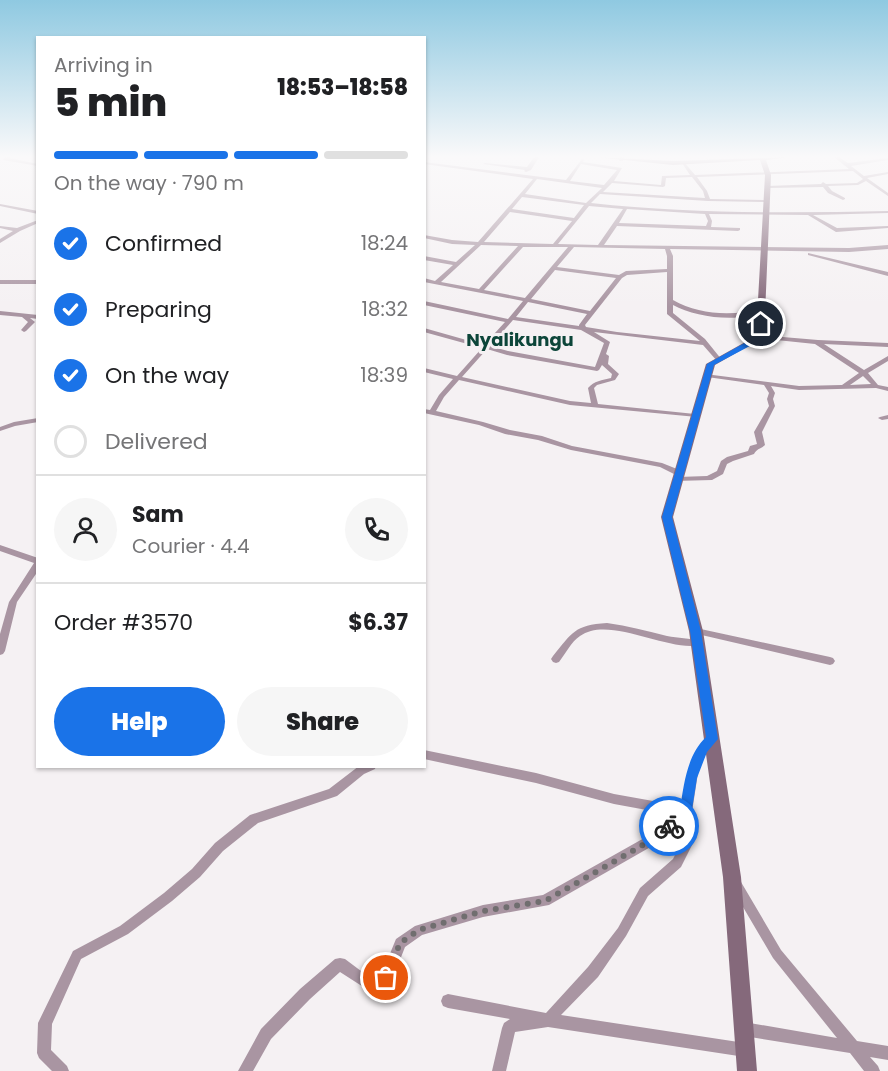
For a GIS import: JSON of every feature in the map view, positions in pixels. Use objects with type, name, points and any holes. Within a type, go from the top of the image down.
[{"type":"street","points":[[9,207],[36,213]]},
{"type":"street","points":[[436,283],[480,243],[511,207]]},
{"type":"street","points":[[554,246],[586,207]]},
{"type":"street","points":[[596,207],[766,216],[888,212]]},
{"type":"street","points":[[760,337],[766,207]]},
{"type":"street","points":[[509,210],[575,220]]},
{"type":"street","points":[[600,246],[625,210]]},
{"type":"street","points":[[707,214],[708,226]]},
{"type":"street","points":[[810,215],[836,231],[888,227]]},
{"type":"street","points":[[0,240],[36,222]]},
{"type":"street","points":[[616,224],[738,229]]},
{"type":"street","points":[[0,227],[18,230]]},
{"type":"street","points":[[426,236],[452,242],[554,246],[849,250],[888,247]]},
{"type":"street","points":[[480,291],[522,245]]},
{"type":"street","points":[[572,246],[511,320],[429,411],[571,448],[662,465],[678,476],[709,478],[720,472],[724,463],[730,459],[751,452],[753,448],[761,445],[758,432],[771,406],[772,393],[767,385]]},
{"type":"street","points":[[667,248],[670,256],[670,314],[706,343],[719,360]]},
{"type":"street","points":[[788,249],[832,258],[888,274]]},
{"type":"street","points":[[426,258],[457,264]]},
{"type":"street","points":[[553,268],[620,277]]},
{"type":"street","points":[[583,329],[582,325],[620,277],[632,271],[670,270]]},
{"type":"street","points":[[426,280],[591,313]]},
{"type":"street","points":[[0,282],[36,282]]},
{"type":"street","points":[[670,302],[688,310],[736,316],[761,312]]},
{"type":"street","points":[[426,303],[511,320],[706,343]]},
{"type":"street","points":[[0,313],[36,317]]},
{"type":"street","points":[[21,314],[32,322],[24,330]]},
{"type":"street","points":[[426,331],[485,347],[597,369],[607,342],[583,329]]},
{"type":"street","points":[[595,406],[591,388],[595,384],[613,379],[616,374],[605,365],[609,344],[615,334]]},
{"type":"street","points":[[747,1071],[732,878],[712,739],[696,637],[667,517],[694,416],[711,364],[760,337],[888,345]]},
{"type":"street","points":[[817,342],[865,374],[876,386]]},
{"type":"street","points":[[842,387],[888,358]]},
{"type":"street","points":[[426,370],[570,403],[694,416]]},
{"type":"street","points":[[707,375],[799,388],[876,386],[887,388]]},
{"type":"street","points":[[0,429],[36,420]]},
{"type":"street","points":[[0,548],[36,561]]},
{"type":"street","points":[[0,651],[13,602],[36,565]]},
{"type":"street","points":[[556,659],[578,632],[595,627],[614,628],[679,643],[696,637],[830,661]]},
{"type":"street","points":[[499,1071],[509,1028],[513,1025],[548,1020],[593,972],[622,932],[644,892],[677,863],[690,837],[686,812],[691,778],[702,749],[712,739]]},
{"type":"street","points":[[426,754],[536,778],[614,799],[686,812]]},
{"type":"street","points":[[62,1071],[44,1053],[45,1023],[77,955],[124,930],[168,897],[196,873],[219,847],[254,819],[333,793],[367,768]]},
{"type":"street","points":[[245,1071],[266,1034],[305,994],[340,964],[368,984],[386,978],[400,943],[419,930],[483,911],[545,901],[650,841],[686,812]]},
{"type":"street","points":[[732,878],[777,954],[873,1071]]},
{"type":"street","points":[[448,1001],[548,1020],[745,1050]]},
{"type":"street","points":[[743,1029],[888,1053]]},
{"type":"way so far","points":[[386,978],[400,943],[419,930],[483,911],[545,901],[650,841],[669,826]]},
{"type":"district","name":"Nyalikungu","points":[[520,339]]},
{"type":"route","points":[[669,826],[686,812],[691,778],[702,749],[712,739],[696,631],[667,517],[694,416],[711,364],[760,337],[761,324]]}]
